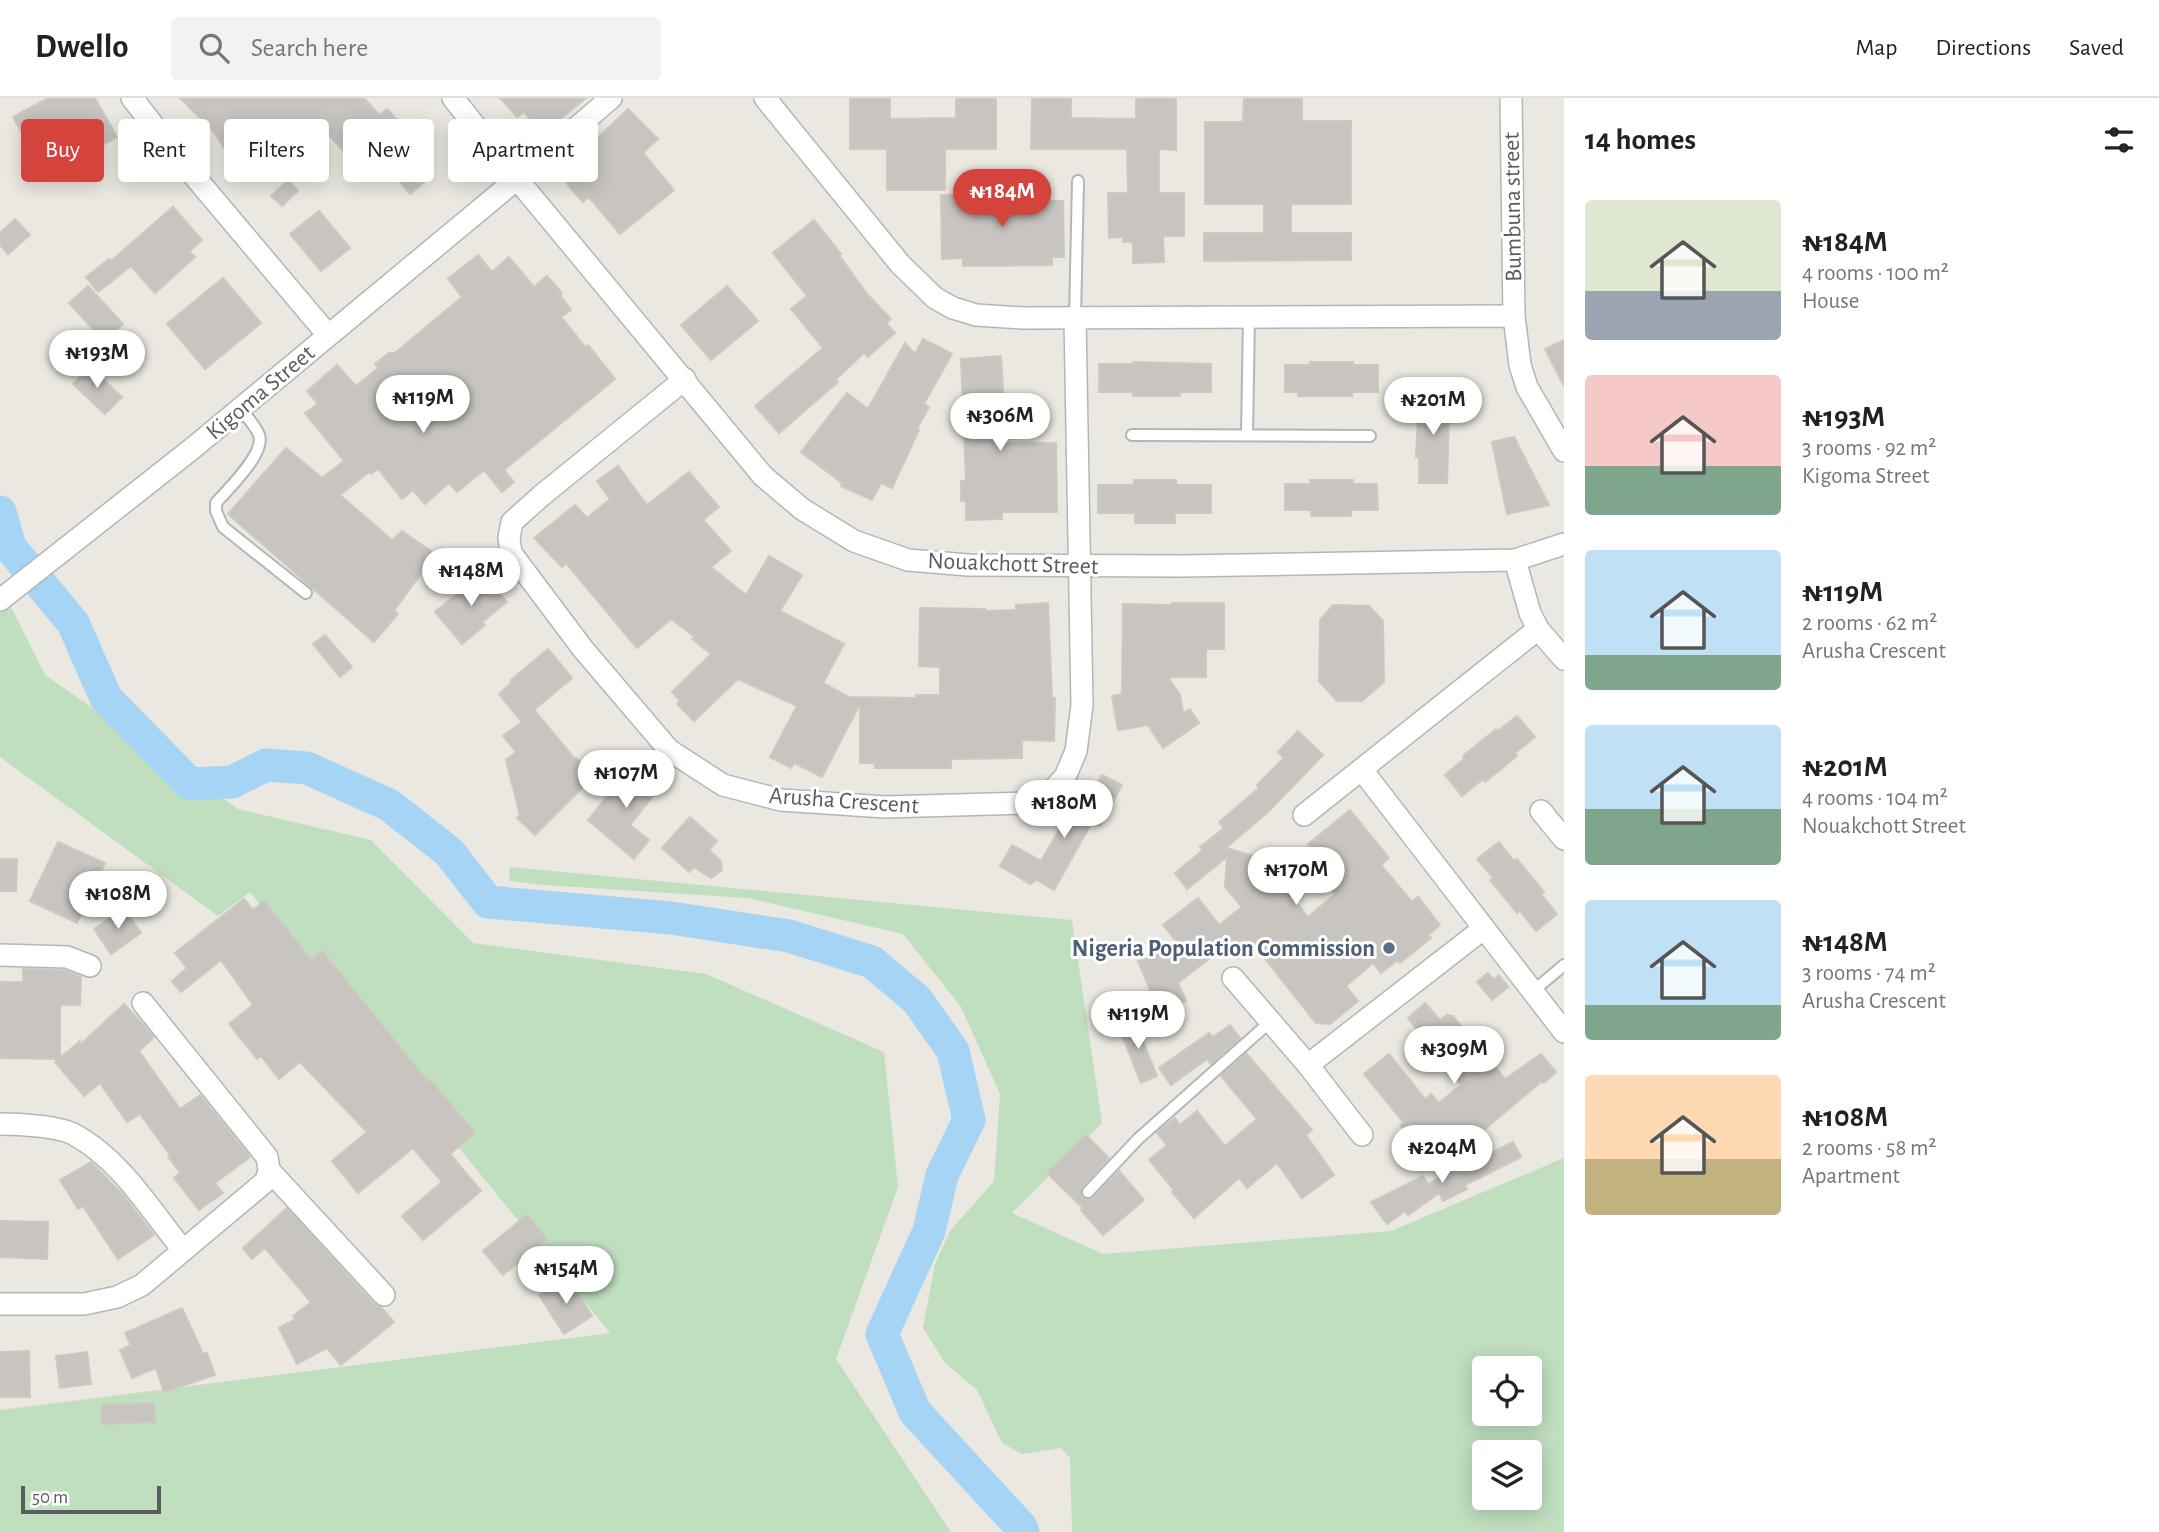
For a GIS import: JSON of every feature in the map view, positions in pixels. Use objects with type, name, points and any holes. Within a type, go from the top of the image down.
[{"type":"street","points":[[132,98],[178,158],[328,335]]},
{"type":"street","name":"Nouakchott Street","points":[[453,98],[470,119]]},
{"type":"street","name":"Kigoma Street","points":[[587,119],[611,98]]},
{"type":"street","points":[[765,98],[900,264],[935,298],[976,316],[1514,316]]},
{"type":"street","name":"Bumbuna street","points":[[1511,98],[1514,316],[1520,365],[1527,387],[1564,451]]},
{"type":"street","name":"Kigoma Street","points":[[0,600],[193,448],[513,182]]},
{"type":"street","name":"Nouakchott Street","points":[[520,182],[763,476],[802,509],[854,541],[908,560],[968,565],[1079,566],[1516,560],[1564,544]]},
{"type":"street","name":"Arusha Crescent","points":[[685,379],[512,522],[509,538],[511,553],[583,649],[669,750],[723,785],[781,800],[886,807],[1024,803],[1050,793],[1065,777],[1076,751],[1082,705],[1075,318]]},
{"type":"street","points":[[1516,560],[1530,613],[1538,629],[1564,659]]},
{"type":"street","points":[[1304,815],[1538,629]]},
{"type":"street","points":[[1362,770],[1564,1032]]},
{"type":"street","points":[[1541,811],[1564,839]]},
{"type":"street","points":[[1308,1065],[1483,929]]},
{"type":"street","points":[[0,955],[67,957],[90,966]]},
{"type":"street","points":[[1233,978],[1308,1065],[1362,1135]]},
{"type":"street","points":[[0,1304],[84,1304],[117,1297],[142,1285],[267,1181],[267,1157],[143,1003]]},
{"type":"street","points":[[0,1124],[22,1124],[73,1134],[110,1160],[183,1250]]},
{"type":"street","points":[[269,1170],[384,1295]]},
{"type":"lane","points":[[1075,318],[1078,181]]},
{"type":"lane","points":[[1247,435],[1249,317]]},
{"type":"lane","points":[[240,408],[260,435],[260,446],[216,503],[216,511],[223,527],[306,593]]},
{"type":"lane","points":[[1132,435],[1370,436]]},
{"type":"lane","points":[[1532,992],[1564,964]]},
{"type":"lane","points":[[1088,1192],[1138,1139],[1270,1022]]},
{"type":"green space","points":[[0,585],[45,675],[238,809],[371,840],[473,943],[706,974],[884,1052],[898,1187],[836,1359],[951,1532],[0,1532],[0,1410],[610,1333],[250,892],[218,916],[0,757]]},
{"type":"green space","points":[[510,867],[1072,920],[1102,1123],[1012,1213],[1103,1254],[1391,1231],[1564,1158],[1564,1532],[1072,1532],[1070,1458],[1061,1448],[1022,1454],[1002,1443],[977,1390],[945,1363],[923,1328],[935,1264],[950,1231],[994,1181],[1000,1094],[961,1007],[903,934],[748,898],[509,881]]},
{"type":"building","points":[[48,98],[95,98],[117,137],[104,144],[104,119],[21,119],[21,131],[13,117]]},
{"type":"building","points":[[180,98],[364,98],[379,115],[387,109],[396,119],[343,119],[343,151],[329,137],[329,119],[224,119],[224,148],[210,128],[210,119],[201,119]]},
{"type":"building","points":[[500,98],[586,98],[560,119],[530,119],[524,112],[517,117]]},
{"type":"building","points":[[850,98],[890,98],[890,119],[956,118],[956,98],[996,98],[996,149],[945,149],[945,190],[887,190],[887,149],[850,149]]},
{"type":"building","points":[[1032,98],[1071,98],[1071,118],[1136,119],[1136,98],[1176,98],[1176,150],[1159,149],[1159,193],[1184,193],[1184,236],[1163,236],[1164,262],[1133,263],[1133,242],[1123,242],[1123,237],[1109,238],[1108,193],[1128,193],[1127,149],[1031,149]]},
{"type":"building","points":[[1244,98],[1302,98],[1302,121],[1351,121],[1351,204],[1291,204],[1291,233],[1351,233],[1351,260],[1204,261],[1204,233],[1264,233],[1264,204],[1205,204],[1205,122],[1243,122]]},
{"type":"building","points":[[628,109],[658,139],[643,153],[674,190],[620,234],[589,197],[583,202],[566,182],[598,182],[598,138]]},
{"type":"building","points":[[286,182],[290,182],[298,191],[282,206],[271,196]]},
{"type":"building","points":[[400,182],[424,182],[410,194]]},
{"type":"building","points":[[1049,193],[1050,201],[1063,201],[1064,257],[1052,257],[1052,265],[963,266],[963,258],[942,259],[941,195]]},
{"type":"building","points":[[173,207],[202,240],[189,251],[195,257],[155,293],[131,266],[98,292],[86,277],[109,259],[111,261]]},
{"type":"building","points":[[319,211],[350,248],[321,271],[290,234]]},
{"type":"building","points":[[15,219],[30,235],[8,254],[0,245],[0,233]]},
{"type":"building","points":[[814,220],[841,254],[839,255],[867,294],[891,319],[886,323],[895,333],[868,357],[864,353],[835,380],[838,382],[779,433],[755,406],[823,348],[791,309],[807,296],[773,253]]},
{"type":"building","points":[[478,255],[492,272],[509,257],[534,287],[547,276],[562,293],[560,295],[571,310],[561,317],[615,379],[504,470],[514,482],[502,492],[484,470],[457,492],[449,483],[425,504],[413,490],[402,499],[378,469],[371,474],[369,472],[340,495],[392,540],[402,531],[435,554],[394,611],[398,614],[374,642],[228,514],[286,448],[322,478],[344,461],[305,413],[318,404],[307,391],[337,365],[356,386],[378,368],[375,364],[389,353],[395,353],[462,297],[448,279]]},
{"type":"building","points":[[223,278],[261,323],[205,369],[167,324]]},
{"type":"building","points":[[88,286],[123,324],[104,341],[69,303]]},
{"type":"building","points":[[727,286],[758,321],[711,360],[681,325]]},
{"type":"building","points":[[923,339],[952,354],[924,404],[929,407],[892,488],[881,483],[872,500],[841,486],[842,483],[801,452],[847,393],[868,409],[905,343],[915,354]]},
{"type":"building","points":[[1564,340],[1564,386],[1545,349]]},
{"type":"building","points":[[1001,356],[1004,406],[999,406],[1001,443],[1056,443],[1057,512],[1002,512],[1002,519],[966,520],[966,501],[961,501],[961,481],[966,481],[961,359]]},
{"type":"building","points":[[1310,362],[1378,365],[1378,392],[1352,392],[1352,396],[1298,396],[1298,392],[1285,392],[1285,365],[1310,365]]},
{"type":"building","points":[[1099,364],[1211,364],[1211,392],[1180,392],[1180,396],[1133,396],[1133,392],[1099,392]]},
{"type":"building","points":[[90,367],[122,397],[105,414],[73,384]]},
{"type":"building","points":[[1419,391],[1446,391],[1446,417],[1449,417],[1447,483],[1419,483],[1419,457],[1416,457]]},
{"type":"building","points":[[1514,437],[1549,505],[1507,514],[1492,442]]},
{"type":"building","points":[[618,466],[647,505],[689,472],[719,507],[703,520],[731,551],[711,567],[746,595],[769,556],[802,575],[780,611],[844,644],[823,683],[849,697],[916,698],[916,695],[940,695],[940,667],[919,666],[920,608],[1016,610],[1016,605],[1048,603],[1052,698],[1055,698],[1054,741],[1022,740],[1022,758],[951,759],[951,768],[875,768],[875,763],[860,763],[860,704],[822,777],[794,763],[791,768],[770,757],[797,706],[738,679],[694,721],[677,704],[680,701],[672,692],[711,654],[692,639],[695,637],[671,619],[637,648],[566,563],[562,567],[534,538],[575,505],[587,518],[610,499],[597,481]]},
{"type":"building","points":[[1134,480],[1176,480],[1176,485],[1211,485],[1211,513],[1175,513],[1175,523],[1135,523],[1135,513],[1098,513],[1098,485],[1134,485]]},
{"type":"building","points":[[1310,480],[1353,480],[1353,484],[1377,484],[1378,510],[1351,510],[1351,516],[1311,516],[1311,510],[1285,510],[1285,484],[1310,484]]},
{"type":"building","points":[[483,573],[507,602],[482,622],[485,625],[462,644],[435,612]]},
{"type":"building","points":[[1224,603],[1224,649],[1206,649],[1206,677],[1168,677],[1180,695],[1183,713],[1190,709],[1199,723],[1163,748],[1148,725],[1118,730],[1112,696],[1122,694],[1123,604]]},
{"type":"building","points":[[1333,605],[1369,606],[1383,621],[1384,682],[1362,701],[1337,701],[1319,681],[1320,620]]},
{"type":"building","points":[[325,635],[352,667],[340,677],[313,644]]},
{"type":"building","points":[[548,649],[572,678],[534,710],[575,759],[595,775],[535,835],[517,818],[520,815],[506,760],[516,752],[503,736],[522,722],[499,694],[511,680]]},
{"type":"building","points":[[1517,716],[1535,737],[1485,782],[1483,779],[1462,796],[1445,775],[1465,758],[1463,756]]},
{"type":"building","points":[[1298,731],[1323,755],[1269,811],[1226,848],[1261,858],[1308,917],[1335,894],[1303,854],[1311,847],[1308,844],[1350,810],[1389,858],[1381,865],[1412,902],[1418,897],[1440,925],[1428,935],[1431,938],[1400,963],[1398,960],[1381,973],[1373,963],[1346,986],[1358,1001],[1330,1024],[1316,1023],[1254,945],[1243,954],[1233,940],[1178,983],[1186,1001],[1159,1012],[1138,961],[1179,945],[1163,925],[1198,898],[1219,925],[1242,907],[1225,887],[1227,857],[1187,889],[1175,873],[1203,850],[1200,847],[1224,828],[1219,822],[1259,788],[1257,785],[1284,758],[1278,752]]},
{"type":"building","points":[[633,764],[661,786],[630,825],[649,840],[634,859],[588,820]]},
{"type":"building","points":[[1102,775],[1122,785],[1100,826],[1092,822],[1054,890],[1037,880],[1030,884],[1000,866],[1012,845],[1041,861],[1064,821],[1070,824],[1083,799],[1088,801]]},
{"type":"building","points":[[690,817],[717,841],[709,850],[721,861],[722,870],[711,878],[694,867],[689,872],[662,848]]},
{"type":"building","points":[[58,842],[105,863],[77,923],[30,901]]},
{"type":"building","points":[[1499,842],[1544,892],[1541,894],[1557,914],[1536,931],[1520,911],[1517,913],[1477,859]]},
{"type":"building","points":[[0,859],[17,859],[16,891],[0,891]]},
{"type":"building","points":[[244,899],[253,910],[264,901],[311,960],[322,951],[428,1082],[430,1080],[475,1133],[450,1154],[481,1191],[423,1240],[402,1216],[442,1182],[413,1148],[358,1193],[332,1161],[367,1132],[300,1062],[279,1079],[261,1056],[257,1059],[229,1024],[253,1005],[221,960],[181,992],[172,981],[187,968],[175,953]]},
{"type":"building","points":[[124,908],[141,933],[111,954],[94,929]]},
{"type":"building","points":[[23,969],[64,970],[81,977],[80,1005],[60,1005],[60,1058],[80,1041],[80,1045],[124,1004],[141,1022],[154,1037],[139,1051],[180,1109],[200,1095],[250,1157],[215,1183],[223,1193],[199,1210],[174,1178],[180,1173],[140,1114],[127,1122],[100,1083],[84,1096],[55,1062],[59,1059],[0,1058],[0,982],[23,982]]},
{"type":"building","points":[[1488,973],[1494,980],[1499,975],[1508,987],[1492,1000],[1477,982]]},
{"type":"building","points":[[1425,1003],[1440,1020],[1447,1015],[1453,1016],[1464,1030],[1463,1036],[1476,1050],[1483,1052],[1505,1079],[1541,1054],[1556,1072],[1458,1152],[1441,1133],[1421,1149],[1400,1125],[1404,1123],[1364,1074],[1389,1054],[1425,1099],[1431,1094],[1439,1103],[1461,1085],[1408,1018]]},
{"type":"building","points":[[1134,1019],[1157,1076],[1141,1083],[1118,1025]]},
{"type":"building","points":[[1230,1025],[1240,1038],[1211,1064],[1207,1059],[1171,1085],[1159,1068],[1209,1033],[1213,1037]]},
{"type":"building","points":[[1246,1053],[1312,1130],[1306,1135],[1334,1175],[1302,1198],[1277,1163],[1247,1188],[1239,1178],[1194,1218],[1149,1160],[1167,1145],[1157,1133],[1175,1118],[1180,1125],[1197,1111],[1225,1146],[1257,1119],[1221,1076]]},
{"type":"building","points":[[1086,1135],[1109,1158],[1082,1187],[1082,1197],[1087,1200],[1093,1198],[1119,1171],[1144,1200],[1103,1235],[1081,1210],[1083,1208],[1047,1173]]},
{"type":"building","points":[[1513,1142],[1521,1157],[1465,1185],[1467,1189],[1443,1201],[1439,1193],[1408,1215],[1405,1211],[1387,1224],[1371,1202],[1423,1176],[1428,1184]]},
{"type":"building","points":[[91,1162],[124,1196],[154,1235],[118,1259],[83,1206],[78,1209],[60,1180]]},
{"type":"building","points":[[287,1208],[374,1304],[382,1308],[394,1322],[341,1365],[327,1348],[297,1364],[279,1328],[296,1319],[293,1316],[311,1302],[265,1248],[252,1259],[243,1248]]},
{"type":"building","points":[[527,1215],[547,1239],[503,1275],[483,1251]]},
{"type":"building","points":[[0,1221],[48,1222],[47,1259],[0,1257]]},
{"type":"building","points":[[567,1277],[592,1316],[564,1334],[539,1295]]},
{"type":"building","points":[[182,1308],[203,1354],[207,1353],[215,1375],[164,1392],[156,1368],[132,1378],[120,1350],[131,1345],[125,1333]]},
{"type":"building","points":[[29,1351],[30,1397],[0,1397],[0,1352]]},
{"type":"building","points":[[87,1352],[91,1384],[60,1388],[56,1356]]},
{"type":"building","points":[[154,1403],[155,1422],[102,1424],[102,1405]]},
{"type":"waterway","points":[[0,512],[10,547],[73,623],[106,698],[190,784],[232,782],[266,765],[307,768],[389,805],[449,852],[488,902],[671,918],[789,936],[872,962],[917,1000],[953,1051],[969,1120],[942,1175],[929,1231],[882,1334],[915,1412],[1023,1532]]},
{"type":"place","name":"Nigeria Population Commission","points":[[1389,948]]}]
